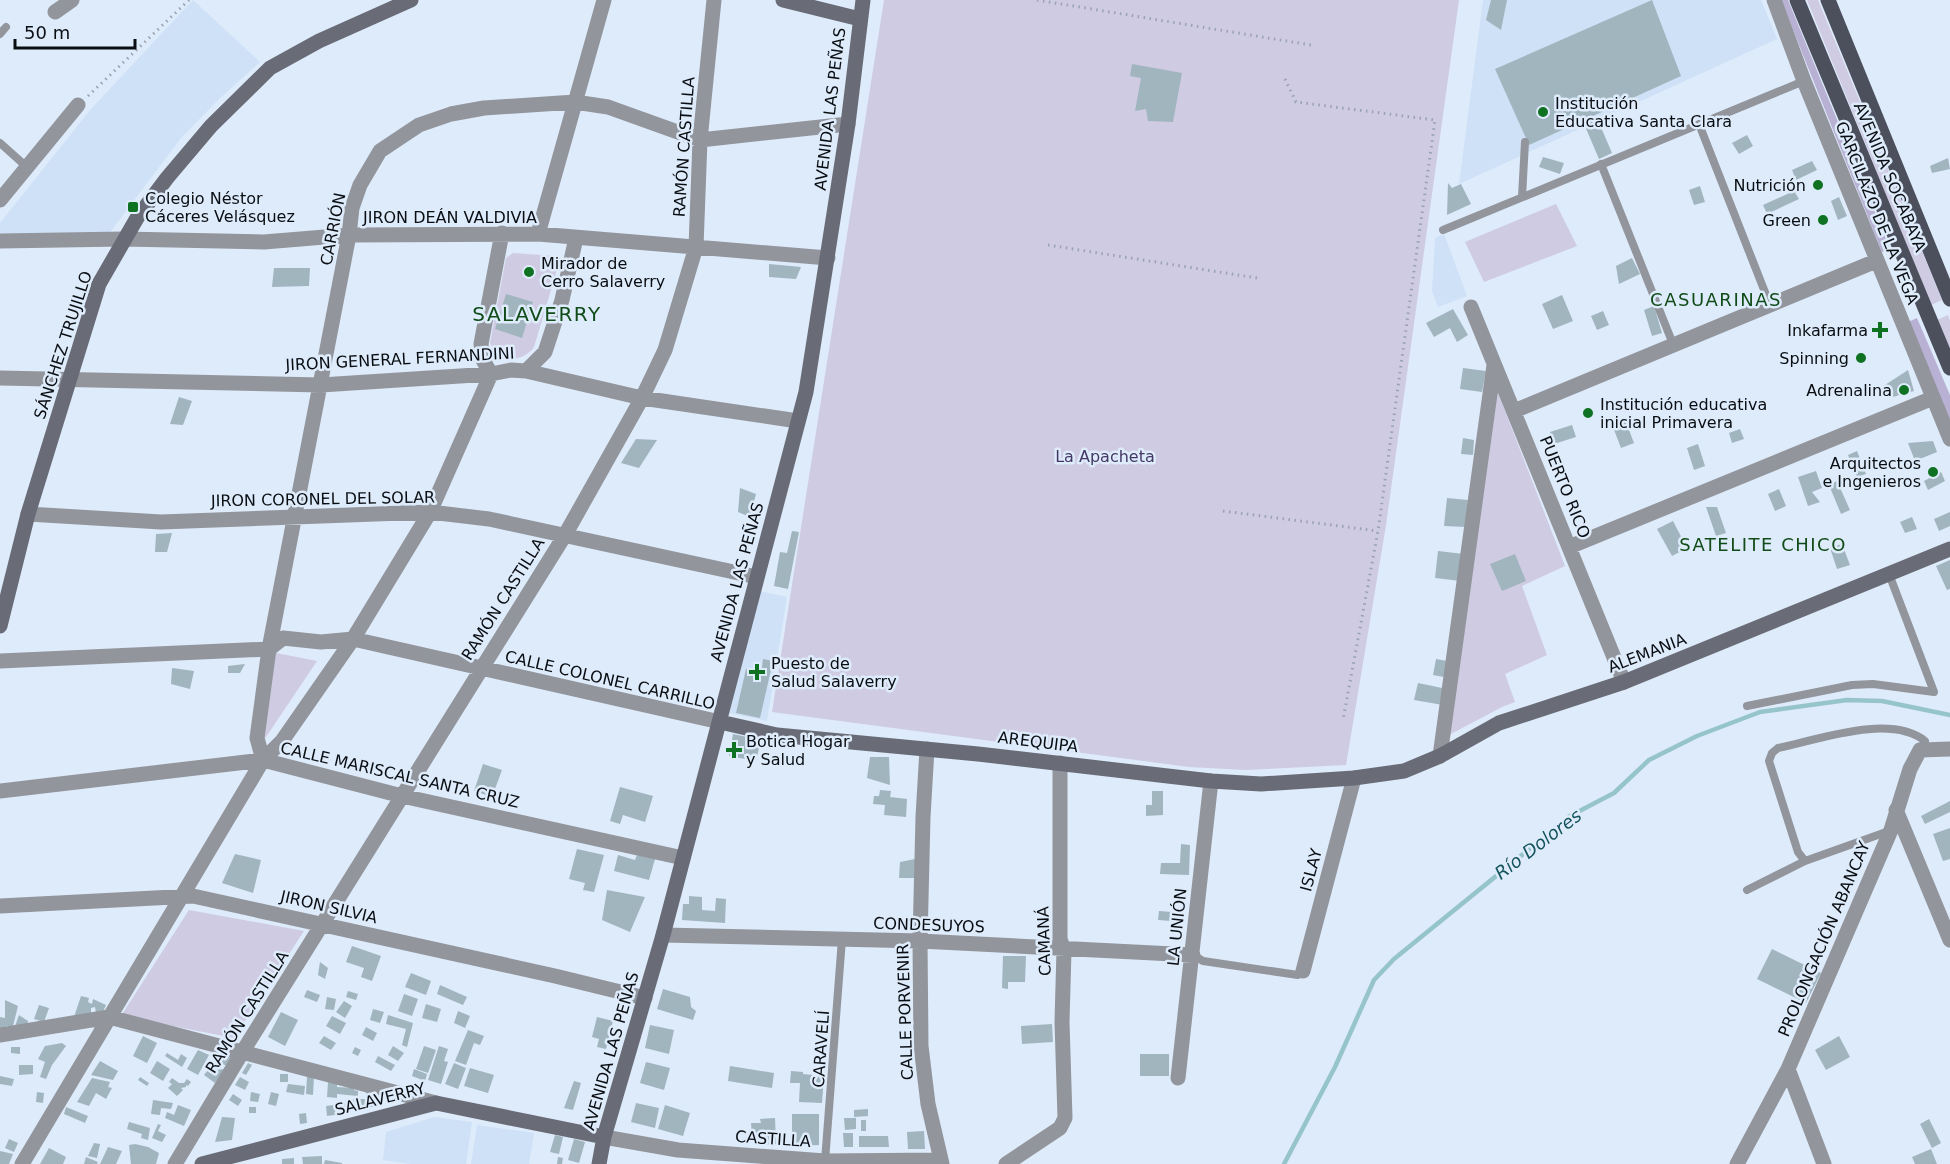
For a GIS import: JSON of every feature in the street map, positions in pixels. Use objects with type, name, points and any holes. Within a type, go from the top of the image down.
[{"type":"main road","name":"AVENIDA SOCABAYA","points":[[1797,0],[1950,368]]},
{"type":"main road","name":"AVENIDA SOCABAYA","points":[[1828,0],[1948,291]]},
{"type":"street","points":[[55,12],[72,0]]},
{"type":"street","name":"SÁNCHEZ TRUJILLO","points":[[0,626],[28,514],[68,380],[99,284],[124,239],[167,178],[211,126],[270,68],[381,6],[411,0]]},
{"type":"street","points":[[538,234],[604,0]]},
{"type":"street","name":"RAMÓN CASTILLA","points":[[175,1164],[565,535],[642,398],[665,350],[696,247],[700,140],[714,0]]},
{"type":"street","points":[[783,0],[860,19]]},
{"type":"street","name":"AVENIDA LAS PEÑAS","points":[[598,1164],[663,935],[798,421],[814,348],[828,258],[848,124],[863,0]]},
{"type":"street","name":"GARCILAZO DE LA VEGA","points":[[1774,0],[1876,261],[1950,439]]},
{"type":"street","name":"CARRIÓN","points":[[263,760],[257,738],[269,649],[321,385],[352,208],[360,185],[380,152],[419,125],[451,114],[484,108],[575,102],[608,107],[700,140],[848,124]]},
{"type":"street","points":[[0,200],[78,105]]},
{"type":"street","points":[[22,1164],[263,760],[282,741],[353,639],[430,512],[491,374],[483,360],[481,344],[502,233]]},
{"type":"street","name":"JIRON DEÁN VALDIVIA","points":[[0,241],[124,239],[264,242],[349,235],[502,233],[828,258]]},
{"type":"street","points":[[526,371],[546,352],[562,300],[576,238]]},
{"type":"street","points":[[1514,411],[1876,261]]},
{"type":"street","name":"PUERTO RICO","points":[[1470,307],[1624,682]]},
{"type":"street","points":[[1440,756],[1494,365]]},
{"type":"street","name":"JIRON GENERAL FERNANDINI","points":[[0,378],[321,385],[491,374],[511,370],[526,371],[642,398],[798,421]]},
{"type":"street","points":[[1569,547],[1933,398]]},
{"type":"street","name":"JIRON CORONEL DEL SOLAR","points":[[28,514],[161,522],[430,512],[489,519],[757,576]]},
{"type":"street","name":"ALEMANIA","points":[[1354,778],[1404,771],[1440,756],[1499,723],[1624,682],[1950,549]]},
{"type":"street","name":"CALLE COLONEL CARRILLO","points":[[269,649],[283,638],[321,642],[353,639],[720,722]]},
{"type":"street","points":[[0,661],[269,649]]},
{"type":"street","name":"AREQUIPA","points":[[720,722],[777,735],[1060,763],[1211,781],[1261,784],[1354,778]]},
{"type":"street","name":"CALLE PORVENIR","points":[[927,749],[922,817],[921,1046],[928,1104],[941,1162]]},
{"type":"street","points":[[1920,750],[1950,749]]},
{"type":"street","name":"PROLONGACIÓN ABANCAY","points":[[1737,1164],[1788,1069],[1891,830],[1910,769],[1920,750]]},
{"type":"street","name":"CALLE MARISCAL SANTA CRUZ","points":[[0,791],[263,760],[402,796],[682,858]]},
{"type":"street","name":"CAMANÁ","points":[[1006,1164],[1060,1128],[1065,1118],[1062,1022],[1064,950],[1060,939],[1060,763]]},
{"type":"street","name":"ISLAY","points":[[1303,971],[1354,778]]},
{"type":"street","name":"LA UNIÓN","points":[[1178,1078],[1211,781]]},
{"type":"street","points":[[1896,810],[1950,940]]},
{"type":"street","name":"JIRON SILVIA","points":[[0,906],[193,896],[645,998]]},
{"type":"street","name":"CONDESUYOS","points":[[663,935],[920,941],[1192,955]]},
{"type":"street","points":[[0,1035],[109,1017],[436,1103]]},
{"type":"street","points":[[1788,1069],[1824,1164]]},
{"type":"street","name":"SALAVERRY","points":[[202,1164],[436,1103],[604,1137]]},
{"type":"street","name":"CASTILLA","points":[[604,1137],[678,1150],[825,1161],[941,1162]]},
{"type":"lane","points":[[0,34],[6,27]]},
{"type":"lane","points":[[1443,230],[1804,81]]},
{"type":"lane","points":[[1699,124],[1770,305]]},
{"type":"lane","points":[[1521,197],[1525,142]]},
{"type":"lane","points":[[0,143],[28,168]]},
{"type":"lane","points":[[1601,164],[1673,344]]},
{"type":"lane","points":[[1747,706],[1852,685],[1873,684],[1934,692],[1888,574]]},
{"type":"lane","points":[[1805,861],[1798,852],[1769,761],[1772,753],[1778,748],[1846,731],[1886,729],[1917,735],[1925,741],[1920,750]]},
{"type":"lane","points":[[1746,890],[1805,861],[1891,830]]},
{"type":"lane","name":"CARAVELÍ","points":[[825,1161],[842,939]]},
{"type":"lane","points":[[1192,955],[1203,961],[1298,975],[1303,971]]},
{"type":"path","points":[[78,105],[189,0]]},
{"type":"path","points":[[1037,0],[1311,45]]},
{"type":"path","points":[[1285,80],[1296,102],[1436,120],[1378,531],[1343,720]]},
{"type":"path","points":[[1048,245],[1257,278]]},
{"type":"path","points":[[1223,511],[1378,531]]},
{"type":"shaded area","points":[[193,0],[260,62],[181,138],[105,239],[0,236],[0,223],[91,109]]},
{"type":"shaded area","name":"Institución Educativa Santa Clara","points":[[1483,0],[1761,0],[1777,39],[1459,184]]},
{"type":"shaded area","points":[[1781,0],[1788,0],[1890,249],[1882,252]]},
{"type":"shaded area","points":[[1444,234],[1467,296],[1438,307],[1432,291],[1435,238]]},
{"type":"shaded area","points":[[1917,318],[1950,395],[1950,422],[1908,322]]},
{"type":"shaded area","name":"Puesto de Salud Salaverry","points":[[760,591],[787,597],[767,721],[729,713]]},
{"type":"shaded area","points":[[434,1117],[472,1122],[466,1164],[410,1164],[383,1160],[386,1132]]},
{"type":"shaded area","points":[[477,1125],[534,1133],[529,1164],[471,1164]]},
{"type":"green space","name":"La Apacheta","points":[[884,0],[1459,0],[1386,525],[1346,765],[1246,770],[1189,767],[772,712]]},
{"type":"green space","points":[[1807,0],[1818,0],[1942,300],[1931,305]]},
{"type":"green space","points":[[1556,204],[1577,246],[1484,282],[1465,242]]},
{"type":"green space","points":[[513,253],[556,256],[559,263],[534,347],[523,356],[510,359],[498,354],[490,343],[506,258]]},
{"type":"green space","points":[[1948,315],[1950,321],[1950,350],[1937,320]]},
{"type":"green space","points":[[1495,385],[1565,566],[1522,586],[1547,655],[1505,674],[1515,702],[1449,735]]},
{"type":"green space","points":[[266,651],[317,661],[264,740]]},
{"type":"green space","points":[[189,910],[304,931],[234,1038],[121,1016]]},
{"type":"building","points":[[1491,0],[1507,0],[1501,30],[1486,20]]},
{"type":"building","points":[[1652,0],[1681,76],[1529,145],[1495,69]]},
{"type":"building","points":[[1132,64],[1182,73],[1173,122],[1148,121],[1146,109],[1135,111],[1141,78],[1130,76]]},
{"type":"building","points":[[1597,118],[1612,153],[1599,159],[1584,124]]},
{"type":"building","points":[[1747,135],[1753,146],[1739,154],[1732,143]]},
{"type":"building","points":[[1543,157],[1564,163],[1560,174],[1539,167]]},
{"type":"building","points":[[1948,158],[1950,169],[1932,173],[1930,166]]},
{"type":"building","points":[[1812,161],[1817,170],[1796,180],[1792,170]]},
{"type":"building","points":[[1448,183],[1452,188],[1461,184],[1471,204],[1447,215]]},
{"type":"building","points":[[1700,186],[1705,202],[1694,205],[1689,190]]},
{"type":"building","points":[[1794,191],[1799,199],[1767,214],[1763,205]]},
{"type":"building","points":[[1839,197],[1847,216],[1838,220],[1831,201]]},
{"type":"building","points":[[1632,258],[1640,274],[1619,284],[1616,266]]},
{"type":"building","points":[[769,264],[801,267],[796,279],[769,277]]},
{"type":"building","points":[[274,268],[310,268],[309,286],[272,287]]},
{"type":"building","points":[[506,294],[533,302],[522,338],[495,329]]},
{"type":"building","points":[[1562,295],[1573,321],[1553,329],[1542,304]]},
{"type":"building","points":[[1654,306],[1662,333],[1652,336],[1644,310]]},
{"type":"building","points":[[1453,309],[1468,335],[1457,342],[1450,328],[1434,337],[1426,323]]},
{"type":"building","points":[[1603,311],[1609,325],[1597,330],[1591,316]]},
{"type":"building","points":[[1463,368],[1486,371],[1482,392],[1460,389]]},
{"type":"building","points":[[1908,370],[1914,391],[1889,398],[1885,385]]},
{"type":"building","points":[[179,397],[192,401],[183,425],[170,424]]},
{"type":"building","points":[[1624,417],[1634,443],[1621,448],[1611,422]]},
{"type":"building","points":[[1572,425],[1576,437],[1554,444],[1550,432]]},
{"type":"building","points":[[1740,429],[1744,439],[1732,443],[1729,433]]},
{"type":"building","points":[[1463,438],[1474,440],[1473,455],[1461,454]]},
{"type":"building","points":[[636,439],[657,440],[639,468],[621,463]]},
{"type":"building","points":[[1933,441],[1937,452],[1915,461],[1908,443]]},
{"type":"building","points":[[1698,444],[1705,466],[1694,470],[1687,448]]},
{"type":"building","points":[[1857,451],[1866,474],[1857,477],[1848,455]]},
{"type":"building","points":[[1816,471],[1822,488],[1812,492],[1820,502],[1808,506],[1798,477]]},
{"type":"building","points":[[1941,472],[1945,481],[1928,490],[1924,481]]},
{"type":"building","points":[[1837,481],[1850,510],[1841,514],[1829,485]]},
{"type":"building","points":[[740,488],[756,494],[750,517],[738,512]]},
{"type":"building","points":[[1779,489],[1786,506],[1775,511],[1768,494]]},
{"type":"building","points":[[1447,498],[1468,500],[1466,527],[1444,526]]},
{"type":"building","points":[[1706,507],[1717,507],[1726,533],[1716,536]]},
{"type":"building","points":[[1950,512],[1950,526],[1939,531],[1934,519]]},
{"type":"building","points":[[1912,517],[1917,529],[1905,533],[1900,522]]},
{"type":"building","points":[[1673,521],[1687,548],[1672,556],[1657,529]]},
{"type":"building","points":[[792,531],[799,532],[788,589],[774,586],[780,552],[787,553]]},
{"type":"building","points":[[172,533],[167,552],[155,552],[156,534]]},
{"type":"building","points":[[1842,544],[1850,565],[1837,569],[1830,548]]},
{"type":"building","points":[[1438,551],[1464,554],[1461,581],[1435,578]]},
{"type":"building","points":[[1515,554],[1526,581],[1502,591],[1490,564]]},
{"type":"building","points":[[1950,560],[1950,589],[1947,590],[1936,566]]},
{"type":"building","points":[[763,659],[773,661],[760,718],[736,713],[746,669],[753,671],[755,666],[762,668]]},
{"type":"building","points":[[1436,659],[1447,661],[1444,677],[1433,675]]},
{"type":"building","points":[[245,664],[240,673],[228,673],[228,666]]},
{"type":"building","points":[[172,668],[194,671],[190,689],[171,684]]},
{"type":"building","points":[[1418,683],[1447,689],[1443,705],[1414,700]]},
{"type":"building","points":[[733,734],[761,740],[756,761],[729,756]]},
{"type":"building","points":[[870,757],[889,757],[890,785],[867,778]]},
{"type":"building","points":[[483,764],[502,770],[492,797],[474,791]]},
{"type":"building","points":[[620,787],[653,796],[645,822],[623,815],[620,824],[610,821]]},
{"type":"building","points":[[880,790],[891,791],[890,797],[907,799],[906,817],[884,815],[885,805],[873,804],[874,796],[879,796]]},
{"type":"building","points":[[1152,791],[1163,791],[1163,815],[1146,816],[1146,805],[1152,805]]},
{"type":"building","points":[[1950,801],[1950,812],[1925,824],[1921,816]]},
{"type":"building","points":[[1950,828],[1950,859],[1943,861],[1933,834]]},
{"type":"building","points":[[1181,844],[1190,845],[1189,875],[1160,874],[1161,863],[1180,863]]},
{"type":"building","points":[[577,849],[604,855],[594,892],[583,890],[585,883],[569,879]]},
{"type":"building","points":[[235,854],[261,860],[253,893],[222,883]]},
{"type":"building","points":[[618,855],[635,860],[637,855],[655,859],[649,880],[614,871]]},
{"type":"building","points":[[915,859],[915,878],[899,878],[900,862]]},
{"type":"building","points":[[607,890],[645,897],[630,932],[602,920]]},
{"type":"building","points":[[689,896],[702,897],[702,910],[715,911],[716,898],[726,899],[725,923],[682,920],[683,904],[689,904]]},
{"type":"building","points":[[1159,911],[1185,913],[1184,922],[1158,920]]},
{"type":"building","points":[[352,946],[381,956],[372,981],[361,977],[364,968],[346,962]]},
{"type":"building","points":[[1772,949],[1821,973],[1806,1003],[1757,979]]},
{"type":"building","points":[[1003,956],[1026,956],[1025,982],[1008,982],[1008,989],[1002,988]]},
{"type":"building","points":[[320,962],[328,968],[325,979],[318,975]]},
{"type":"building","points":[[411,973],[431,981],[426,995],[405,987]]},
{"type":"building","points":[[440,985],[467,997],[463,1005],[437,994]]},
{"type":"building","points":[[663,989],[690,997],[691,1007],[696,1011],[693,1020],[657,1009]]},
{"type":"building","points":[[307,990],[320,995],[317,1002],[304,997]]},
{"type":"building","points":[[348,991],[358,994],[356,1000],[346,997]]},
{"type":"building","points":[[404,994],[418,999],[412,1016],[398,1011]]},
{"type":"building","points":[[81,996],[89,998],[88,1002],[92,1004],[93,999],[106,1005],[103,1012],[96,1013],[95,1007],[91,1008],[91,1015],[73,1020]]},
{"type":"building","points":[[327,997],[336,999],[334,1010],[325,1009]]},
{"type":"building","points":[[5,1000],[18,1006],[13,1026],[6,1026],[6,1030],[0,1029],[0,1017],[5,1018]]},
{"type":"building","points":[[344,1001],[352,1006],[345,1018],[336,1012]]},
{"type":"building","points":[[426,1004],[441,1009],[437,1022],[422,1018]]},
{"type":"building","points":[[39,1005],[49,1008],[44,1022],[34,1019]]},
{"type":"building","points":[[373,1009],[384,1012],[380,1023],[370,1020]]},
{"type":"building","points":[[458,1011],[470,1016],[465,1028],[454,1023]]},
{"type":"building","points":[[281,1012],[298,1020],[285,1046],[268,1037]]},
{"type":"building","points":[[19,1015],[28,1021],[27,1027],[15,1026]]},
{"type":"building","points":[[388,1015],[413,1023],[407,1047],[402,1045],[406,1029],[386,1024]]},
{"type":"building","points":[[332,1016],[346,1023],[340,1034],[326,1026]]},
{"type":"building","points":[[597,1017],[613,1021],[606,1049],[597,1047],[599,1039],[592,1037]]},
{"type":"building","points":[[1052,1024],[1053,1042],[1022,1044],[1021,1026]]},
{"type":"building","points":[[650,1025],[674,1030],[669,1054],[645,1048]]},
{"type":"building","points":[[366,1027],[377,1033],[373,1041],[362,1035]]},
{"type":"building","points":[[468,1030],[484,1036],[480,1045],[474,1043],[466,1065],[455,1061]]},
{"type":"building","points":[[143,1036],[157,1043],[147,1063],[133,1056]]},
{"type":"building","points":[[324,1036],[336,1043],[331,1050],[319,1043]]},
{"type":"building","points":[[1839,1036],[1850,1057],[1826,1070],[1815,1050]]},
{"type":"building","points":[[62,1043],[66,1046],[52,1065],[46,1079],[40,1077],[45,1062],[38,1059],[45,1046]]},
{"type":"building","points":[[393,1046],[404,1053],[398,1061],[388,1055]]},
{"type":"building","points":[[424,1046],[436,1050],[428,1073],[416,1069]]},
{"type":"building","points":[[439,1046],[448,1049],[444,1061],[448,1062],[441,1084],[428,1080]]},
{"type":"building","points":[[11,1047],[20,1047],[20,1054],[11,1053]]},
{"type":"building","points":[[355,1047],[361,1050],[358,1056],[352,1053]]},
{"type":"building","points":[[198,1050],[209,1055],[198,1075],[187,1069]]},
{"type":"building","points":[[224,1052],[233,1055],[227,1066],[218,1062]]},
{"type":"building","points":[[167,1053],[178,1060],[181,1054],[187,1058],[182,1067],[165,1056]]},
{"type":"building","points":[[1140,1054],[1169,1054],[1169,1076],[1140,1076]]},
{"type":"building","points":[[378,1056],[395,1065],[391,1071],[375,1062]]},
{"type":"building","points":[[100,1061],[118,1071],[113,1080],[91,1075]]},
{"type":"building","points":[[157,1061],[170,1069],[163,1081],[150,1073]]},
{"type":"building","points":[[646,1062],[670,1068],[664,1090],[640,1083]]},
{"type":"building","points":[[248,1063],[252,1065],[246,1075],[242,1073]]},
{"type":"building","points":[[454,1063],[466,1068],[458,1089],[445,1084]]},
{"type":"building","points":[[19,1065],[33,1065],[33,1074],[19,1075]]},
{"type":"building","points":[[730,1066],[774,1073],[772,1088],[728,1081]]},
{"type":"building","points":[[470,1068],[494,1075],[488,1093],[464,1086]]},
{"type":"building","points":[[225,1069],[215,1083],[204,1075],[208,1070]]},
{"type":"building","points":[[414,1069],[427,1074],[425,1081],[412,1076]]},
{"type":"building","points":[[791,1071],[824,1076],[822,1103],[799,1102],[800,1083],[790,1083]]},
{"type":"building","points":[[280,1074],[288,1074],[288,1082],[280,1082]]},
{"type":"building","points":[[0,1076],[14,1079],[12,1086],[0,1084]]},
{"type":"building","points":[[140,1077],[149,1083],[147,1086],[138,1080]]},
{"type":"building","points":[[240,1077],[249,1082],[245,1090],[235,1085]]},
{"type":"building","points":[[307,1077],[314,1077],[313,1095],[306,1094]]},
{"type":"building","points":[[92,1078],[110,1082],[108,1087],[112,1088],[106,1099],[96,1093],[89,1106],[77,1102]]},
{"type":"building","points":[[172,1078],[179,1083],[184,1083],[187,1079],[191,1082],[188,1086],[181,1088],[183,1090],[177,1096],[168,1088],[172,1084],[169,1082]]},
{"type":"building","points":[[574,1081],[581,1083],[573,1110],[564,1108]]},
{"type":"building","points":[[328,1082],[337,1083],[337,1087],[354,1088],[358,1091],[358,1096],[337,1094],[337,1098],[327,1097]]},
{"type":"building","points":[[288,1084],[305,1086],[304,1095],[286,1092]]},
{"type":"building","points":[[366,1091],[377,1091],[374,1107],[353,1107],[353,1099],[370,1099],[366,1097]]},
{"type":"building","points":[[37,1092],[44,1093],[43,1103],[36,1102]]},
{"type":"building","points":[[251,1092],[260,1094],[258,1102],[250,1101]]},
{"type":"building","points":[[271,1092],[279,1094],[276,1106],[268,1104]]},
{"type":"building","points":[[233,1094],[242,1100],[238,1106],[229,1100]]},
{"type":"building","points":[[153,1100],[173,1103],[171,1109],[161,1108],[160,1115],[151,1114]]},
{"type":"building","points":[[348,1103],[349,1113],[327,1116],[326,1106]]},
{"type":"building","points":[[636,1103],[659,1108],[655,1128],[631,1122]]},
{"type":"building","points":[[178,1105],[191,1110],[184,1126],[165,1118],[167,1112],[174,1115]]},
{"type":"building","points":[[665,1105],[690,1113],[683,1136],[658,1129]]},
{"type":"building","points":[[66,1107],[88,1116],[85,1123],[64,1114]]},
{"type":"building","points":[[249,1107],[256,1107],[256,1113],[249,1113]]},
{"type":"building","points":[[868,1109],[868,1116],[854,1117],[854,1110]]},
{"type":"building","points":[[306,1113],[307,1123],[300,1124],[299,1114]]},
{"type":"building","points":[[792,1114],[819,1114],[819,1145],[792,1146]]},
{"type":"building","points":[[222,1117],[235,1118],[232,1140],[215,1142]]},
{"type":"building","points":[[775,1118],[776,1144],[761,1145],[761,1136],[752,1136],[751,1123],[761,1123],[760,1119]]},
{"type":"building","points":[[844,1118],[856,1118],[856,1129],[845,1130]]},
{"type":"building","points":[[1929,1119],[1941,1143],[1932,1148],[1920,1124]]},
{"type":"building","points":[[861,1120],[866,1120],[866,1131],[861,1131]]},
{"type":"building","points":[[129,1122],[150,1128],[148,1140],[141,1138],[142,1134],[127,1129]]},
{"type":"building","points":[[158,1124],[161,1125],[158,1131],[166,1135],[162,1142],[152,1138]]},
{"type":"building","points":[[924,1131],[925,1149],[908,1149],[907,1132]]},
{"type":"building","points":[[843,1133],[853,1133],[853,1147],[844,1147]]},
{"type":"building","points":[[555,1135],[563,1137],[559,1154],[550,1152]]},
{"type":"building","points":[[859,1136],[888,1136],[889,1147],[859,1147]]},
{"type":"building","points":[[9,1139],[18,1143],[14,1152],[5,1148]]},
{"type":"building","points":[[574,1139],[585,1142],[579,1163],[568,1160]]},
{"type":"building","points":[[94,1143],[100,1144],[97,1158],[88,1156]]},
{"type":"building","points":[[135,1144],[159,1153],[156,1164],[131,1164],[129,1145]]},
{"type":"building","points":[[108,1147],[122,1151],[116,1164],[100,1164]]},
{"type":"building","points":[[49,1148],[66,1157],[63,1164],[40,1164]]},
{"type":"building","points":[[1931,1149],[1937,1164],[1915,1164],[1912,1157]]},
{"type":"building","points":[[0,1151],[13,1154],[9,1164],[0,1164]]},
{"type":"building","points":[[322,1156],[322,1164],[303,1164],[302,1157]]},
{"type":"building","points":[[86,1157],[98,1162],[97,1164],[84,1164]]},
{"type":"building","points":[[558,1157],[563,1158],[562,1164],[557,1164]]},
{"type":"building","points":[[294,1158],[294,1164],[282,1164],[282,1159]]},
{"type":"building","points":[[325,1160],[342,1163],[342,1164],[324,1164]]},
{"type":"waterway","name":"Río Dolores","points":[[1284,1164],[1335,1067],[1374,980],[1394,959],[1570,816],[1614,793],[1649,760],[1697,736],[1760,712],[1847,700],[1882,701],[1950,715]]},
{"type":"place","name":"Institución Educativa Santa Clara","points":[[1543,112]]},
{"type":"place","name":"Nutrición","points":[[1818,185]]},
{"type":"place","name":"Colegio Néstor Cáceres Velásquez","points":[[133,207]]},
{"type":"place","name":"Green","points":[[1823,220]]},
{"type":"place","name":"Mirador de Cerro Salaverry","points":[[529,272]]},
{"type":"place","name":"Inkafarma","points":[[1880,330]]},
{"type":"place","name":"Spinning","points":[[1861,358]]},
{"type":"place","name":"Adrenalina","points":[[1904,390]]},
{"type":"place","name":"Institución educativa inicial Primavera","points":[[1588,413]]},
{"type":"place","name":"Arquitectos e Ingenieros","points":[[1933,472]]},
{"type":"place","name":"Puesto de Salud Salaverry","points":[[757,672]]},
{"type":"place","name":"Botica Hogar y Salud","points":[[734,750]]},
{"type":"district","name":"CASUARINAS","points":[[1716,299]]},
{"type":"district","name":"SALAVERRY","points":[[537,314]]},
{"type":"district","name":"SATELITE CHICO","points":[[1763,544]]}]
